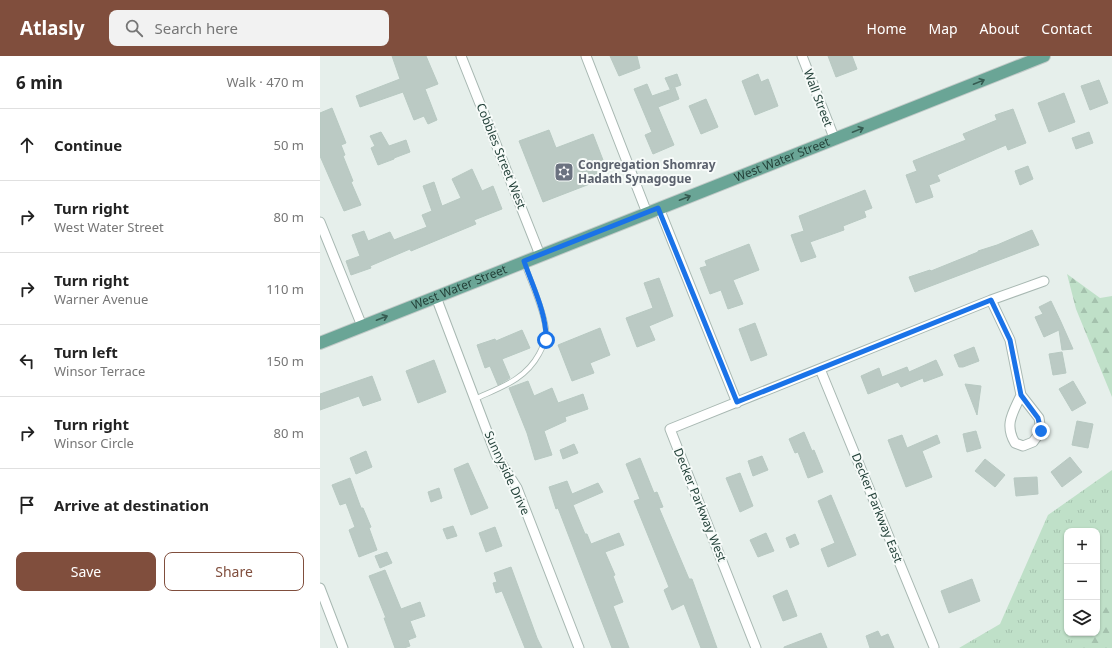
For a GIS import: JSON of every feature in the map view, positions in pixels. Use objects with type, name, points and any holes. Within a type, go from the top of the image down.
[{"type":"main road","name":"West Water Street","points":[[320,343],[1044,56]]},
{"type":"street","name":"Cobbles Street West","points":[[461,56],[540,255]]},
{"type":"street","points":[[586,56],[647,213]]},
{"type":"street","name":"Wall Street","points":[[802,56],[835,140]]},
{"type":"street","points":[[658,208],[737,402],[991,300],[1044,281]]},
{"type":"street","points":[[320,222],[362,326]]},
{"type":"street","name":"Sunnyside Drive","points":[[436,297],[496,455],[517,488],[579,648]]},
{"type":"street","points":[[991,300],[1010,340],[1021,395],[1038,418],[1041,431],[1033,442],[1023,446],[1015,443],[1010,433],[1009,423],[1021,395]]},
{"type":"street","name":"Decker Parkway East","points":[[820,369],[934,647]]},
{"type":"street","name":"Decker Parkway West","points":[[737,402],[670,430],[756,648]]},
{"type":"street","points":[[320,588],[343,648]]},
{"type":"lane","points":[[475,399],[502,387],[527,372],[546,340],[544,318],[524,261]]},
{"type":"green space","points":[[1067,274],[1100,298],[1112,296],[1112,397],[1076,309]]},
{"type":"green space","points":[[1112,470],[1112,648],[959,648],[1000,624],[1048,515]]},
{"type":"green space","points":[[1112,593],[1112,648],[1075,648],[1081,636],[1100,636],[1100,603]]},
{"type":"building","points":[[392,56],[426,56],[438,84],[425,89],[437,120],[428,124],[424,116],[414,120],[403,92],[360,107],[356,96],[400,79]]},
{"type":"building","points":[[610,56],[637,56],[640,68],[619,76]]},
{"type":"building","points":[[828,56],[852,56],[857,69],[836,77]]},
{"type":"building","points":[[677,74],[681,85],[670,89],[665,78]]},
{"type":"building","points":[[758,74],[761,82],[768,79],[778,106],[755,115],[742,81]]},
{"type":"building","points":[[1099,80],[1108,103],[1090,110],[1081,86]]},
{"type":"building","points":[[647,84],[652,96],[675,88],[679,99],[658,107],[674,145],[653,154],[645,135],[652,132],[634,89]]},
{"type":"building","points":[[1064,93],[1075,122],[1049,132],[1038,103]]},
{"type":"building","points":[[706,99],[718,127],[701,134],[689,106]]},
{"type":"building","points":[[332,108],[346,143],[341,145],[345,155],[343,156],[353,181],[351,182],[361,205],[344,211],[320,156],[320,113]]},
{"type":"building","points":[[1013,109],[1026,143],[1008,150],[1006,145],[937,175],[940,181],[929,185],[933,197],[916,203],[906,175],[917,171],[913,161],[966,140],[963,134],[997,120],[995,115]]},
{"type":"building","name":"Congregation Shomray Hadath Synagogue","points":[[549,130],[556,148],[593,134],[603,160],[594,164],[600,180],[543,202],[519,141]]},
{"type":"building","points":[[381,132],[389,146],[406,140],[410,152],[378,165],[371,148],[375,146],[370,136]]},
{"type":"building","points":[[1089,132],[1093,143],[1076,149],[1072,138]]},
{"type":"building","points":[[1028,166],[1033,179],[1020,185],[1015,171]]},
{"type":"building","points":[[472,169],[482,191],[493,186],[502,209],[474,220],[476,224],[411,251],[410,249],[370,266],[371,268],[351,275],[346,261],[360,256],[352,235],[364,231],[368,241],[390,232],[394,240],[427,227],[422,215],[432,211],[423,186],[434,182],[442,206],[461,198],[452,179]]},
{"type":"building","points":[[865,190],[872,208],[864,211],[866,217],[843,226],[844,230],[810,242],[816,257],[801,262],[791,235],[804,231],[799,216]]},
{"type":"building","points":[[1032,230],[1039,245],[915,292],[909,277],[930,270],[931,271]]},
{"type":"building","points":[[749,244],[759,270],[733,280],[743,304],[728,309],[721,290],[710,294],[700,268],[707,266],[705,261]]},
{"type":"building","points":[[659,278],[673,316],[649,326],[655,340],[637,347],[626,318],[653,308],[644,283]]},
{"type":"building","points":[[1051,301],[1073,349],[1062,350],[1059,330],[1044,337],[1035,317],[1043,314],[1039,307]]},
{"type":"building","points":[[755,323],[767,355],[751,361],[739,329]]},
{"type":"building","points":[[600,328],[610,355],[590,363],[594,373],[572,381],[558,345]]},
{"type":"building","points":[[522,330],[530,348],[502,359],[510,378],[498,385],[490,366],[485,368],[477,345],[495,339],[496,341]]},
{"type":"building","points":[[974,347],[979,361],[959,367],[954,355]]},
{"type":"building","points":[[1062,352],[1066,373],[1053,375],[1049,354]]},
{"type":"building","points":[[434,360],[446,392],[418,403],[406,371]]},
{"type":"building","points":[[936,360],[943,375],[924,382],[923,378],[901,387],[898,382],[868,394],[861,376],[879,368],[882,377],[907,367],[909,372]]},
{"type":"building","points":[[372,376],[381,400],[363,406],[359,396],[320,410],[320,394]]},
{"type":"building","points":[[528,381],[534,396],[552,388],[558,403],[583,394],[588,409],[565,417],[566,421],[544,431],[552,455],[535,460],[527,433],[509,388]]},
{"type":"building","points":[[1073,381],[1086,403],[1072,411],[1059,389]]},
{"type":"building","points":[[965,384],[981,386],[977,415]]},
{"type":"building","points":[[1077,421],[1093,424],[1088,448],[1072,445]]},
{"type":"building","points":[[976,431],[981,448],[967,452],[963,434]]},
{"type":"building","points":[[804,432],[812,451],[814,450],[823,472],[808,478],[798,452],[795,453],[789,439]]},
{"type":"building","points":[[902,435],[907,448],[937,435],[940,443],[922,451],[932,477],[906,487],[888,440]]},
{"type":"building","points":[[574,444],[578,453],[563,459],[560,450]]},
{"type":"building","points":[[366,451],[372,467],[356,474],[350,458]]},
{"type":"building","points":[[762,456],[768,470],[753,476],[748,461]]},
{"type":"building","points":[[1070,457],[1082,472],[1062,487],[1051,472]]},
{"type":"building","points":[[640,458],[654,493],[657,492],[663,507],[659,508],[689,579],[692,579],[717,648],[701,648],[684,604],[672,610],[664,590],[669,587],[634,501],[640,499],[626,464]]},
{"type":"building","points":[[985,459],[1005,475],[995,487],[975,471]]},
{"type":"building","points":[[468,463],[488,508],[471,515],[454,469]]},
{"type":"building","points":[[740,473],[753,506],[740,512],[726,478]]},
{"type":"building","points":[[1037,477],[1038,494],[1016,496],[1014,478]]},
{"type":"building","points":[[350,478],[361,508],[363,508],[371,527],[369,528],[377,550],[359,557],[349,530],[355,527],[346,503],[340,505],[332,485]]},
{"type":"building","points":[[567,481],[572,494],[598,483],[603,492],[573,505],[585,534],[587,534],[591,544],[619,533],[624,545],[605,552],[615,575],[613,576],[623,602],[613,606],[629,648],[612,648],[558,508],[556,509],[549,487]]},
{"type":"building","points":[[439,488],[442,498],[431,502],[428,492]]},
{"type":"building","points":[[831,495],[856,555],[828,567],[821,549],[835,543],[818,501]]},
{"type":"building","points":[[453,526],[457,536],[447,539],[443,529]]},
{"type":"building","points":[[495,527],[502,546],[486,552],[479,533]]},
{"type":"building","points":[[766,533],[774,551],[758,557],[750,540]]},
{"type":"building","points":[[795,534],[799,544],[790,548],[786,538]]},
{"type":"building","points":[[387,552],[392,563],[380,568],[375,556]]},
{"type":"building","points":[[511,567],[542,648],[525,648],[502,591],[496,593],[493,583],[497,582],[494,573]]},
{"type":"building","points":[[385,570],[401,609],[420,602],[425,616],[410,621],[416,637],[408,640],[410,646],[404,648],[395,648],[384,618],[386,618],[369,576]]},
{"type":"building","points":[[972,579],[980,601],[949,613],[941,591]]},
{"type":"building","points":[[787,590],[797,616],[783,621],[773,596]]},
{"type":"building","points":[[878,631],[881,637],[888,634],[894,648],[870,648],[866,636]]},
{"type":"building","points":[[821,633],[827,648],[784,648],[784,647]]},
{"type":"place","name":"Congregation Shomray Hadath Synagogue","points":[[564,172]]},
{"type":"route","points":[[546,340],[544,318],[524,261],[634,219],[658,208],[737,402],[991,300],[1010,340],[1021,395],[1038,418],[1041,431]]}]
